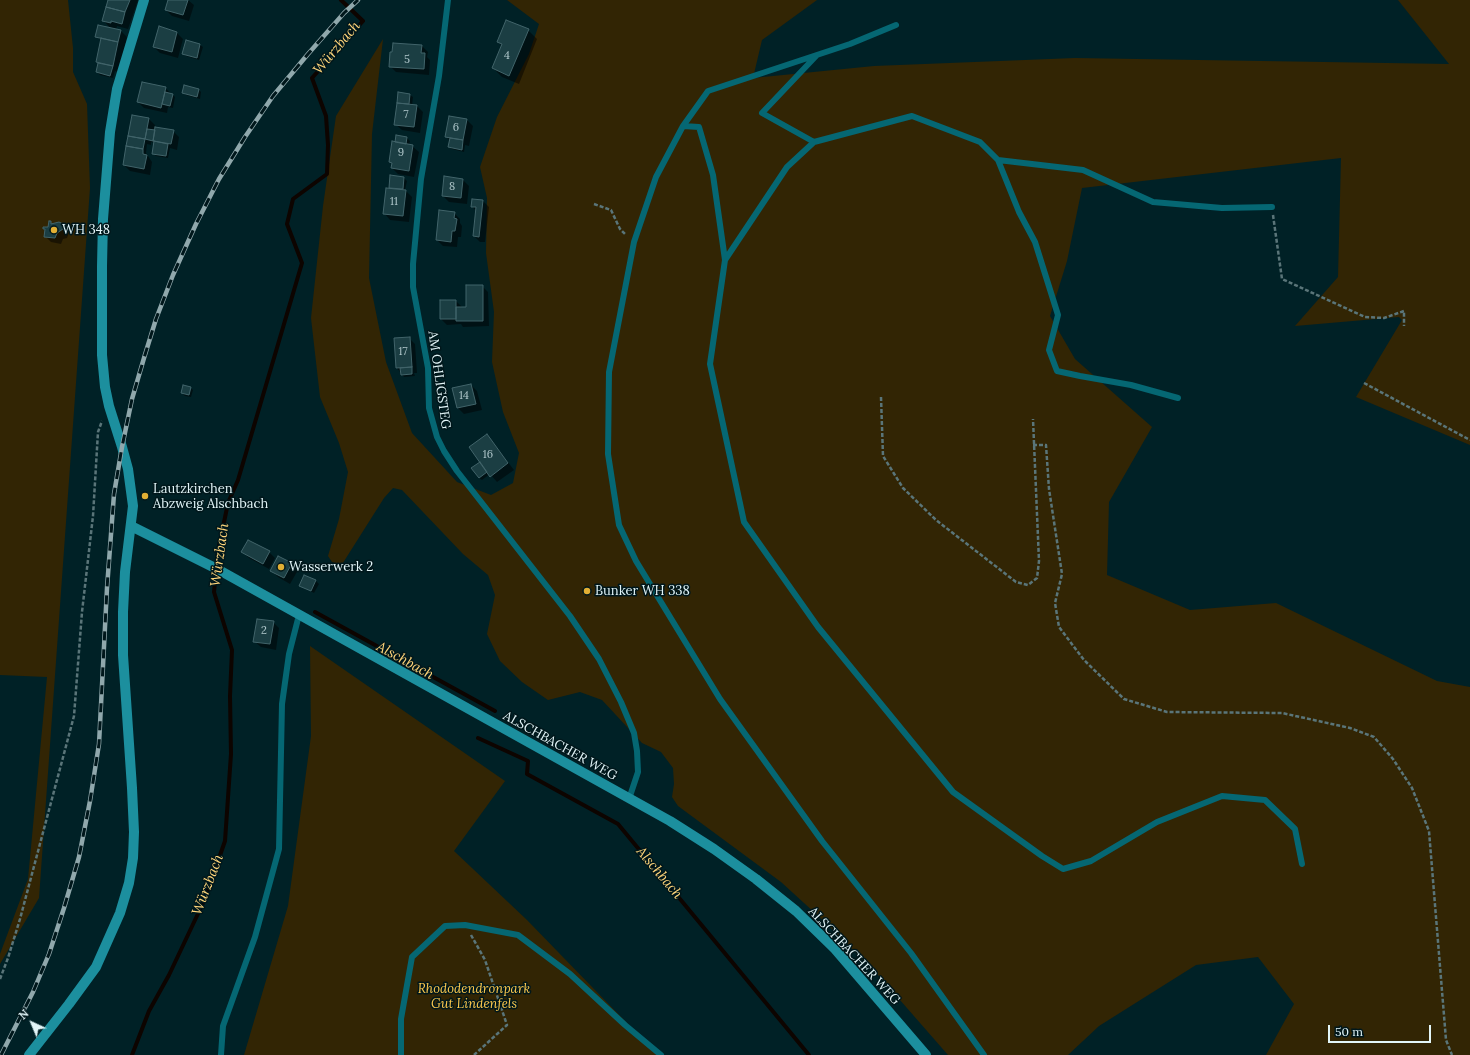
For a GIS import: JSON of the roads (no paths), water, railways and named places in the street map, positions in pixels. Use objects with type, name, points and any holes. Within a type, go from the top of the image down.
[{"type":"main road","points":[[29,1055],[96,967],[120,913],[129,883],[132,858],[134,832],[123,655],[123,612],[125,572],[132,506],[128,469],[108,406],[102,356],[102,266],[103,219],[110,132],[117,89],[144,0]]},
{"type":"main road","name":"ALSCHBACHER WEG","points":[[131,526],[219,570],[670,821],[714,849],[756,879],[796,911],[835,950],[926,1055]]},
{"type":"lane","name":"AM OHLIGSTEG","points":[[448,0],[439,76],[422,179],[413,264],[413,287],[428,368],[429,408],[437,437],[457,471],[570,616],[599,659],[621,702],[634,733],[637,750],[638,772],[629,799]]},
{"type":"lane","points":[[896,25],[850,44],[708,91],[683,126],[656,177],[634,242],[609,372],[608,454],[619,525],[636,561],[720,699],[822,841],[911,953],[984,1055]]},
{"type":"lane","points":[[814,142],[762,112],[817,55]]},
{"type":"lane","points":[[725,260],[787,167],[814,142],[912,116],[980,142],[998,160],[1019,212],[1035,242],[1058,315],[1049,350],[1057,370],[1080,376],[1131,385],[1178,398]]},
{"type":"lane","points":[[683,126],[699,128],[713,175],[725,260],[710,364],[744,522],[818,627],[953,792],[1042,856],[1063,869],[1091,861],[1157,822],[1222,796],[1265,800],[1295,829],[1302,864]]},
{"type":"lane","points":[[998,160],[1083,170],[1153,202],[1222,208],[1272,207]]},
{"type":"lane","points":[[221,1055],[223,1026],[255,937],[279,848],[282,704],[289,654],[299,615]]},
{"type":"lane","points":[[401,1055],[401,1019],[412,957],[445,926],[464,925],[518,935],[570,974],[625,1025],[661,1055]]},
{"type":"waterway","name":"Würzbach","points":[[132,1055],[149,1011],[169,975],[204,901],[225,841],[231,754],[230,696],[232,650],[214,592],[218,551],[228,503],[238,480],[302,263],[287,224],[293,199],[327,174],[328,145],[326,116],[312,78],[363,21],[341,0]]},
{"type":"waterway","name":"Alschbach","points":[[315,612],[495,711]]},
{"type":"waterway","name":"Alschbach","points":[[478,738],[528,761],[527,774],[618,824],[809,1055]]},
{"type":"railway","points":[[1,1055],[33,992],[49,954],[79,857],[99,744],[107,588],[114,494],[132,399],[156,319],[173,275],[196,224],[219,179],[245,137],[273,96],[344,13],[358,0]]},
{"type":"place","name":"WH 348","points":[[54,230]]},
{"type":"place","name":"Lautzkirchen Abzweig Alschbach","points":[[145,496]]},
{"type":"place","name":"Wasserwerk 2","points":[[281,567]]},
{"type":"place","name":"Bunker WH 338","points":[[587,591]]},
{"type":"park label","name":"Rhododendronpark Gut Lindenfels","points":[[474,996]]}]
